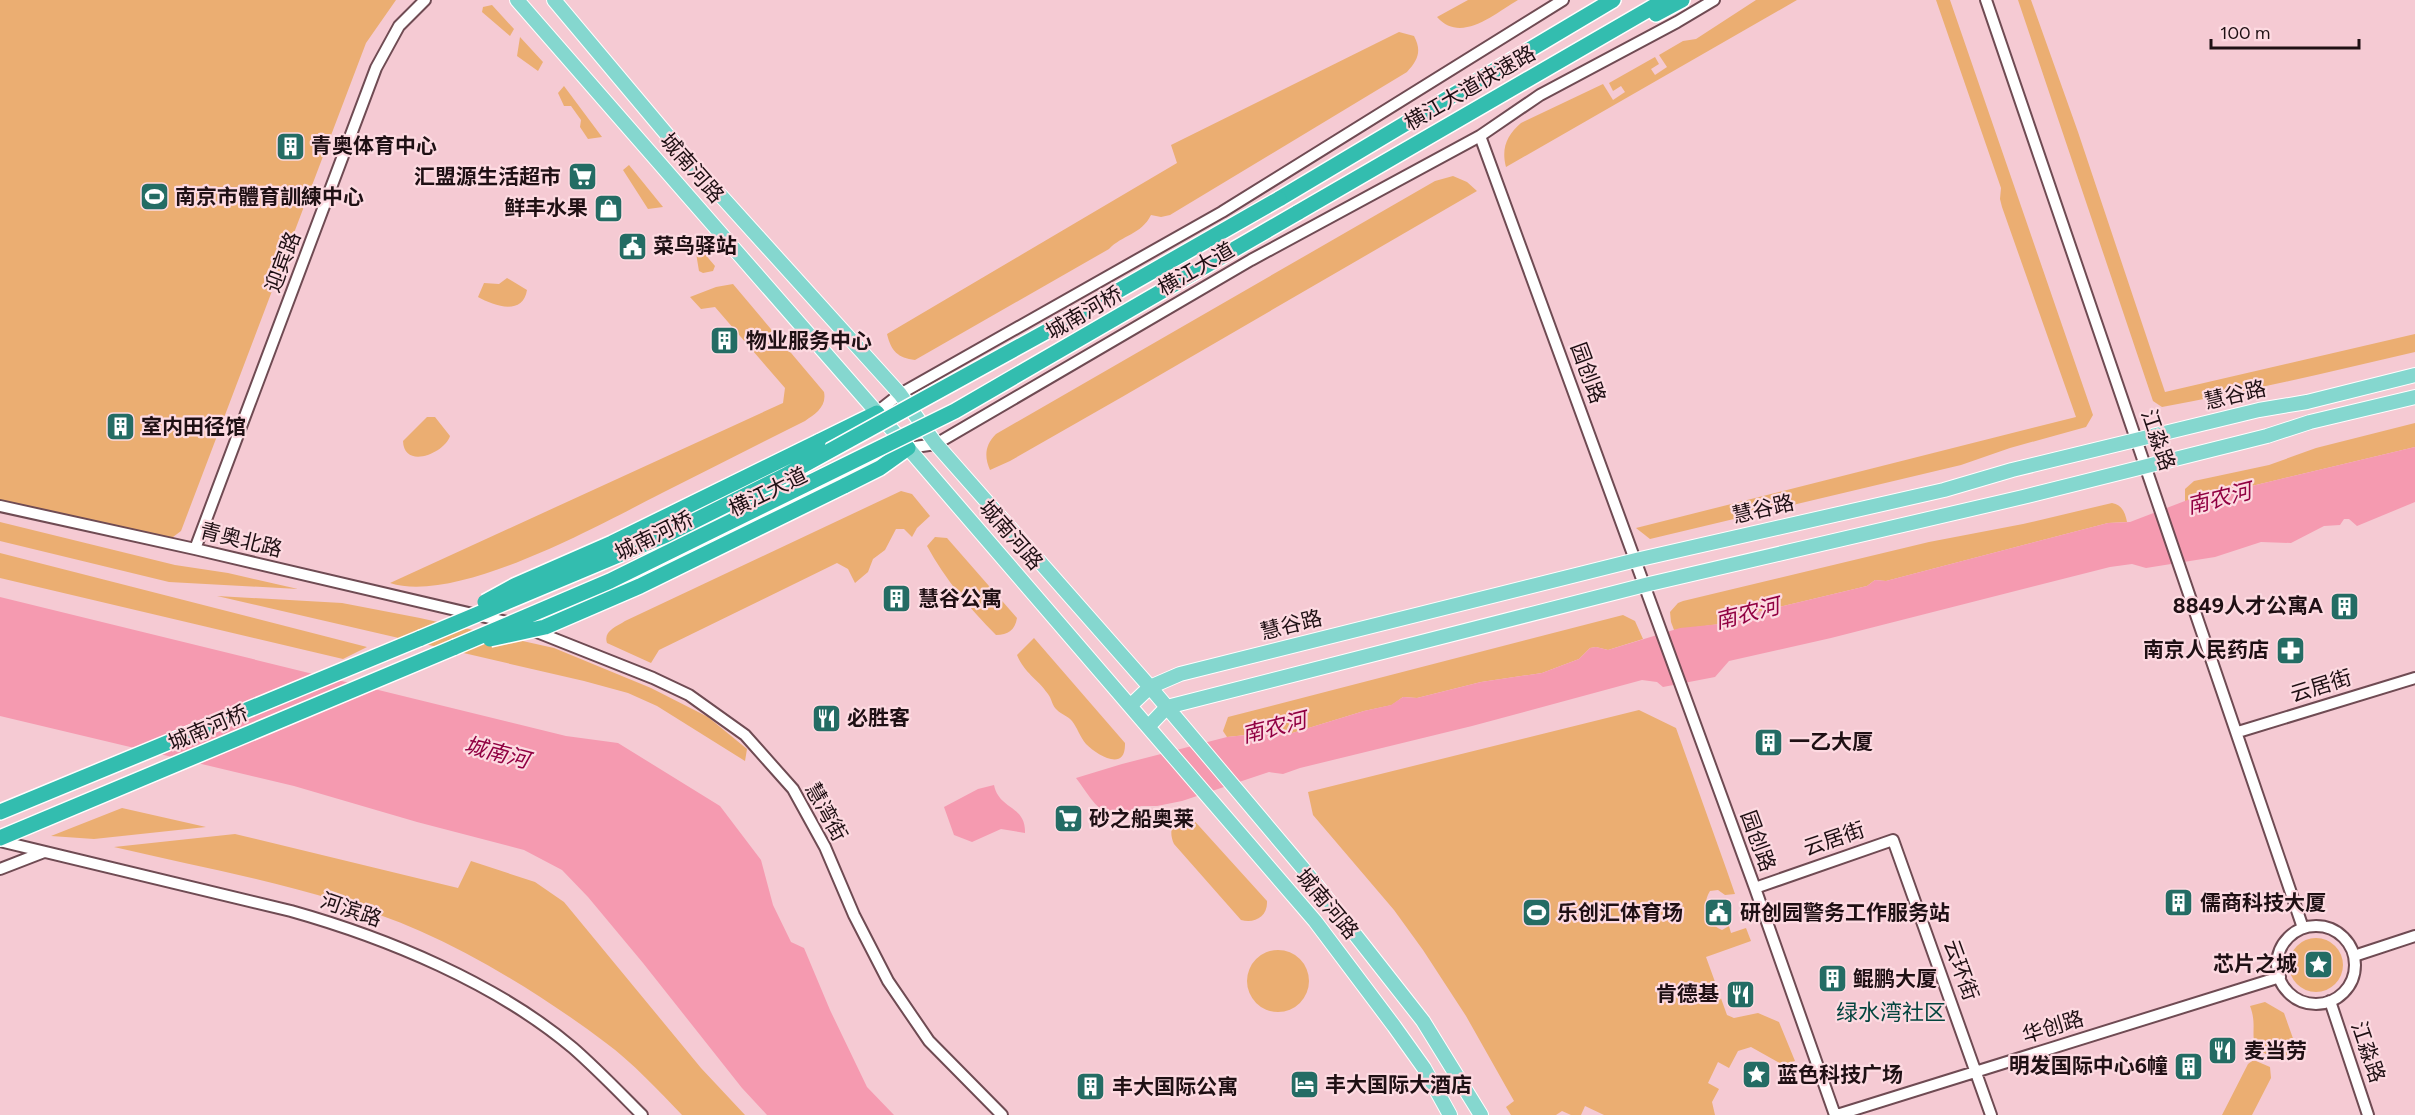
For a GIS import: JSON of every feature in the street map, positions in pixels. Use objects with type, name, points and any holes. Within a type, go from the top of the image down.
[{"type":"highway","points":[[1554,33],[1604,0]]},
{"type":"highway","name":"横江大道快速路","points":[[1279,199],[1554,33],[1613,0]]},
{"type":"highway","name":"横江大道快速路","points":[[1297,213],[1665,0]]},
{"type":"highway","points":[[1578,51],[1682,0]]},
{"type":"highway","name":"城南河桥","points":[[0,812],[666,535],[784,476],[1279,199]]},
{"type":"highway","name":"城南河桥","points":[[0,839],[610,581],[955,411],[1297,213]]},
{"type":"highway","points":[[421,638],[516,585],[612,543],[877,413]]},
{"type":"highway","points":[[455,647],[545,627],[640,586],[880,468],[908,448]]},
{"type":"main road","name":"城南河路","points":[[517,0],[908,448],[1347,961],[1424,1068],[1450,1115]]},
{"type":"main road","name":"城南河路","points":[[554,0],[686,156],[900,394],[936,444],[1150,687],[1306,872],[1423,1021],[1460,1077],[1481,1115]]},
{"type":"main road","name":"慧谷路","points":[[1130,706],[1150,687],[1192,671],[1636,560],[1944,490],[2259,410],[2307,402],[2415,375]]},
{"type":"main road","points":[[1148,727],[1167,707],[1645,585],[2023,497],[2415,397]]},
{"type":"street","name":"迎宾路","points":[[195,549],[376,68],[399,26],[425,0]]},
{"type":"street","name":"横江大道","points":[[473,613],[628,544],[823,447],[877,413],[900,394],[1222,212],[1563,0]]},
{"type":"street","name":"横江大道","points":[[525,627],[654,570],[874,460],[908,448],[936,444],[1251,260],[1480,136],[1540,95],[1714,0]]},
{"type":"street","name":"江淼路","points":[[1986,0],[2179,567],[2238,732],[2303,928]]},
{"type":"street","name":"园创路","points":[[1480,136],[1836,1115]]},
{"type":"street","name":"青奥北路","points":[[0,506],[473,613],[525,627]]},
{"type":"street","name":"慧湾街","points":[[525,627],[653,678],[689,695],[745,735],[793,789],[825,847],[854,915],[888,981],[929,1041],[1002,1115]]},
{"type":"street","name":"云居街","points":[[2238,732],[2415,678]]},
{"type":"street","name":"河滨路","points":[[0,839],[329,922],[415,955],[488,991],[572,1047],[642,1115]]},
{"type":"street","name":"云居街","points":[[1755,888],[1893,840]]},
{"type":"street","name":"云环街","points":[[1893,840],[1992,1115]]},
{"type":"street","points":[[0,869],[45,852]]},
{"type":"street","points":[[2316,926],[2330,928],[2350,945],[2354,956],[2355,971],[2350,984],[2343,994],[2321,1004],[2308,1003],[2287,991],[2278,969],[2278,956],[2283,945],[2291,935],[2303,928],[2316,926]]},
{"type":"street","points":[[2354,956],[2415,936]]},
{"type":"street","name":"华创路","points":[[1836,1115],[2280,977]]},
{"type":"street","name":"江淼路","points":[[2330,1001],[2368,1115]]},
{"type":"shaded area","name":"南京市體育訓練中心","points":[[0,0],[396,0],[366,43],[181,531],[169,540],[0,501]]},
{"type":"shaded area","points":[[1468,0],[1518,0],[1488,19],[1467,27],[1456,28],[1446,25],[1437,17]]},
{"type":"shaded area","points":[[1756,0],[1797,0],[1506,167],[1504,154],[1506,142],[1521,123],[1603,84],[1613,100],[1625,92],[1621,86],[1613,91],[1609,83],[1655,57],[1659,64],[1651,69],[1655,75],[1667,67],[1659,55],[1683,41],[1696,39]]},
{"type":"shaded area","points":[[1936,0],[1950,0],[2093,415],[2086,427],[2010,448],[1961,465],[1650,539],[1636,528],[2076,417],[2002,207],[2001,188]]},
{"type":"shaded area","points":[[2018,0],[2031,0],[2165,392],[2415,334],[2415,352],[2162,407],[2153,401]]},
{"type":"shaded area","points":[[492,5],[514,29],[510,36],[482,12],[483,7]]},
{"type":"shaded area","points":[[1399,32],[1414,36],[1418,46],[1416,59],[1407,72],[1170,215],[1161,217],[1151,215],[1142,227],[1109,249],[915,360],[896,353],[893,349],[887,334],[1177,163],[1171,145]]},
{"type":"shaded area","points":[[520,37],[543,62],[538,71],[517,56]]},
{"type":"shaded area","points":[[564,86],[602,137],[588,139],[580,127],[581,120],[571,106],[564,106],[558,93]]},
{"type":"shaded area","points":[[629,165],[663,207],[648,209],[623,170]]},
{"type":"shaded area","points":[[1453,176],[1467,182],[1477,191],[1122,397],[1010,461],[990,470],[987,451],[996,434],[1435,181]]},
{"type":"shaded area","points":[[698,246],[715,266],[713,271],[703,273],[699,271],[695,247]]},
{"type":"shaded area","points":[[507,278],[527,290],[520,303],[507,307],[499,306],[478,297],[484,283],[499,284]]},
{"type":"shaded area","points":[[733,284],[824,392],[824,402],[816,413],[805,421],[603,523],[528,558],[452,583],[418,587],[390,583],[783,403],[785,388],[715,307],[701,309],[690,297],[716,287]]},
{"type":"shaded area","points":[[427,417],[435,417],[450,436],[441,448],[433,453],[417,457],[410,455],[405,450],[403,441]]},
{"type":"shaded area","points":[[2415,423],[2415,447],[2231,491],[2198,496],[2185,502],[2185,489],[2194,481],[2269,465],[2316,448]]},
{"type":"shaded area","points":[[901,491],[912,494],[930,516],[917,528],[912,537],[904,529],[896,529],[885,550],[873,559],[868,572],[855,583],[848,569],[837,563],[659,650],[651,663],[607,643],[609,632],[625,621]]},
{"type":"shaded area","points":[[2112,503],[2122,509],[2127,522],[2108,523],[1886,581],[1875,580],[1867,586],[1733,618],[1720,624],[1674,630],[1671,622],[1670,612],[1683,601],[1929,542],[2023,524]]},
{"type":"shaded area","points":[[0,522],[175,565],[228,573],[298,589],[169,582],[0,541]]},
{"type":"shaded area","points":[[935,537],[947,538],[1017,618],[1015,626],[1010,631],[996,635],[958,593],[927,546]]},
{"type":"shaded area","points":[[0,553],[367,647],[343,659],[0,578]]},
{"type":"shaded area","points":[[217,596],[342,603],[554,648],[651,688],[708,717],[747,749],[745,761],[657,706],[628,693]]},
{"type":"shaded area","points":[[1623,615],[1635,621],[1643,639],[1608,650],[1590,648],[1579,659],[1542,673],[1481,682],[1417,698],[1403,697],[1392,705],[1364,711],[1289,734],[1227,737],[1223,731],[1228,717]]},
{"type":"shaded area","points":[[1034,638],[1125,743],[1121,757],[1110,759],[1097,753],[1086,744],[1072,721],[1055,708],[1044,689],[1024,667],[1017,655]]},
{"type":"shaded area","name":"乐创汇体育场","points":[[1639,710],[1676,728],[1735,894],[1725,895],[1718,890],[1710,891],[1706,902],[1709,919],[1722,930],[1729,926],[1731,933],[1746,928],[1751,941],[1706,957],[1727,1015],[1734,1018],[1758,1013],[1779,1022],[1795,1061],[1783,1065],[1751,1047],[1738,1051],[1729,1068],[1718,1062],[1708,1083],[1719,1089],[1712,1102],[1715,1115],[1604,1115],[1585,1106],[1581,1115],[1571,1115],[1562,1111],[1556,1115],[1511,1115],[1506,1107],[1514,1101],[1466,1016],[1394,910],[1313,815],[1308,792]]},
{"type":"shaded area","points":[[122,808],[206,827],[94,839],[51,836]]},
{"type":"shaded area","points":[[1180,816],[1190,816],[1267,901],[1263,915],[1251,921],[1241,920],[1174,844],[1172,829]]},
{"type":"shaded area","points":[[235,834],[458,888],[471,861],[535,882],[564,902],[701,1068],[745,1115],[682,1115],[626,1059],[584,1027],[539,996],[492,968],[420,931],[383,916],[308,892],[114,847]]},
{"type":"shaded area","points":[[2311,938],[2321,938],[2335,946],[2341,955],[2343,965],[2341,975],[2335,984],[2321,992],[2311,992],[2294,980],[2289,970],[2289,960],[2301,943]]},
{"type":"shaded area","points":[[1278,950],[1295,955],[1300,959],[1304,964],[1309,981],[1304,998],[1300,1003],[1295,1007],[1278,1012],[1261,1007],[1256,1003],[1252,998],[1247,981],[1252,964],[1256,959],[1261,955]]},
{"type":"shaded area","points":[[2265,1002],[2284,1013],[2295,1044],[2280,1060],[2267,1055],[2255,1044],[2250,1006]]},
{"type":"shaded area","points":[[2252,1061],[2270,1067],[2271,1078],[2252,1115],[2222,1115],[2248,1064]]},
{"type":"water","name":"南农河","points":[[2415,447],[2415,502],[2357,526],[2349,519],[2344,519],[2340,525],[2324,526],[2291,543],[2261,542],[2215,557],[2146,568],[2132,564],[2110,567],[1831,638],[1729,661],[1715,677],[1663,687],[1657,682],[1642,680],[1283,774],[1269,772],[1182,801],[1157,806],[1141,806],[1126,813],[1110,816],[1104,812],[1076,778],[1227,737],[1289,734],[1391,705],[1403,697],[1417,698],[1481,682],[1542,673],[1579,659],[1590,648],[1608,650],[1680,628],[1720,624],[1733,618],[1867,586],[1875,580],[1886,581],[2108,523],[2130,522],[2198,496],[2231,491]]},
{"type":"water","name":"城南河","points":[[0,597],[566,736],[618,743],[720,806],[761,860],[773,905],[791,942],[804,948],[830,1010],[867,1087],[894,1115],[767,1115],[742,1088],[588,897],[562,870],[524,850],[294,786],[0,716]]},
{"type":"water","points":[[994,785],[1001,799],[1021,817],[1025,833],[1001,829],[972,842],[954,835],[944,807],[978,789]]},
{"type":"place","name":"青奥体育中心","points":[[290,146]]},
{"type":"place","name":"汇盟源生活超市","points":[[582,177]]},
{"type":"place","name":"南京市體育訓練中心","points":[[154,197]]},
{"type":"place","name":"鲜丰水果","points":[[609,208]]},
{"type":"place","name":"菜鸟驿站","points":[[632,246]]},
{"type":"place","name":"物业服务中心","points":[[725,341]]},
{"type":"place","name":"室内田径馆","points":[[120,427]]},
{"type":"place","name":"慧谷公寓","points":[[897,599]]},
{"type":"place","name":"8849人才公寓A","points":[[2344,606]]},
{"type":"place","name":"南京人民药店","points":[[2290,650]]},
{"type":"place","name":"必胜客","points":[[826,718]]},
{"type":"place","name":"一乙大厦","points":[[1768,742]]},
{"type":"place","name":"砂之船奥莱","points":[[1068,819]]},
{"type":"place","name":"儒商科技大厦","points":[[2179,903]]},
{"type":"place","name":"乐创汇体育场","points":[[1536,913]]},
{"type":"place","name":"研创园警务工作服务站","points":[[1719,913]]},
{"type":"place","name":"芯片之城","points":[[2318,964]]},
{"type":"place","name":"鲲鹏大厦","points":[[1832,979]]},
{"type":"place","name":"肯德基","points":[[1740,994]]},
{"type":"place","name":"麦当劳","points":[[2223,1051]]},
{"type":"place","name":"明发国际中心6幢","points":[[2189,1066]]},
{"type":"place","name":"蓝色科技广场","points":[[1756,1075]]},
{"type":"place","name":"丰大国际大酒店","points":[[1304,1085]]},
{"type":"place","name":"丰大国际公寓","points":[[1091,1087]]},
{"type":"district","name":"绿水湾社区","points":[[1891,1012]]}]
